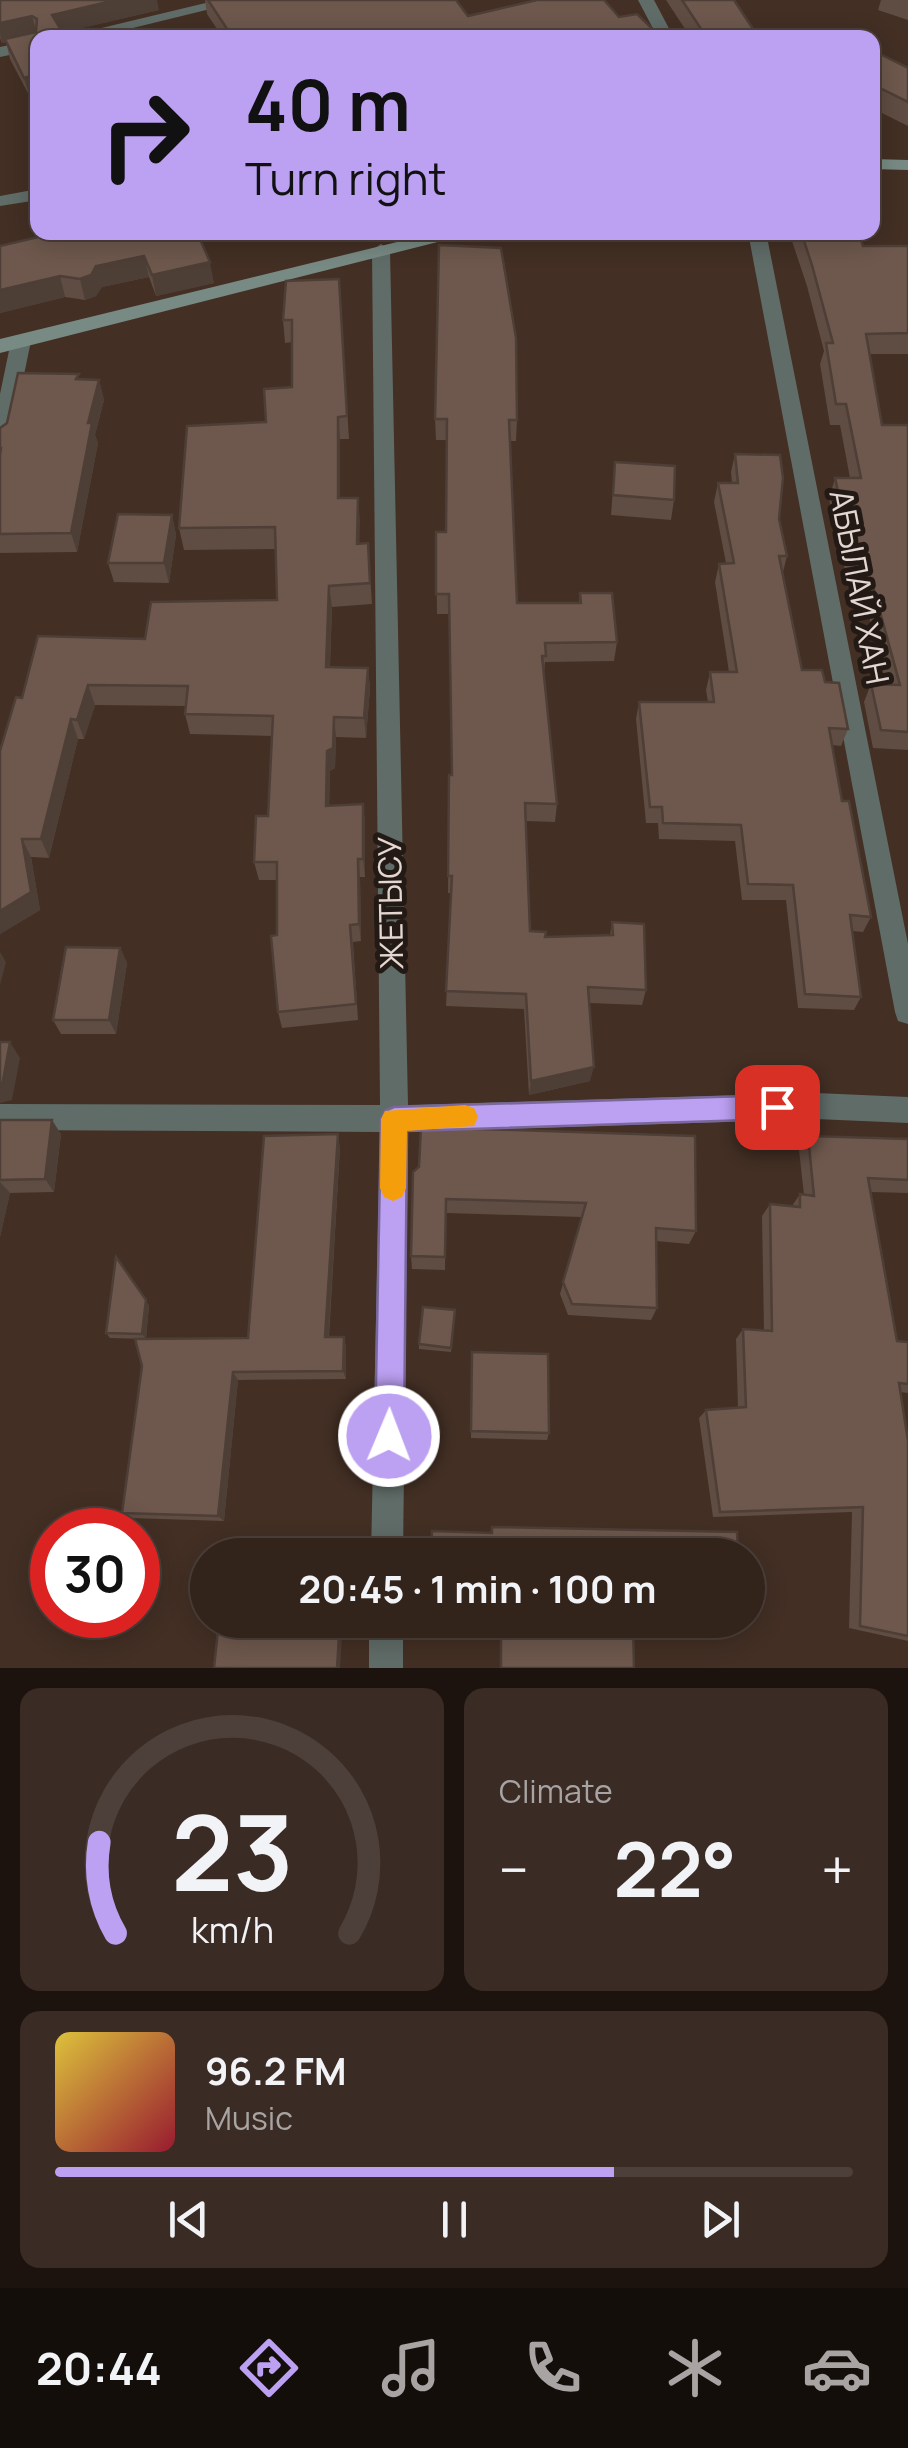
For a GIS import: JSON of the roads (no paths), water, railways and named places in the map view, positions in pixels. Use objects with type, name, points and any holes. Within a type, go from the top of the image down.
[{"type":"street","points":[[104,30],[239,0]]},
{"type":"street","points":[[646,0],[662,30]]},
{"type":"street","points":[[0,52],[30,46]]},
{"type":"street","points":[[880,164],[908,165]]},
{"type":"street","points":[[0,202],[30,196]]},
{"type":"street","points":[[0,442],[11,344],[429,240]]},
{"type":"street","name":"АБЫЛАЙ ХАН","points":[[759,240],[908,1012]]},
{"type":"street","name":"ЖЕТЫСУ","points":[[381,250],[394,1119],[387,1538]]},
{"type":"street","points":[[0,1117],[394,1119],[816,1106],[908,1110]]},
{"type":"street","points":[[386,1638],[386,1668]]}]
